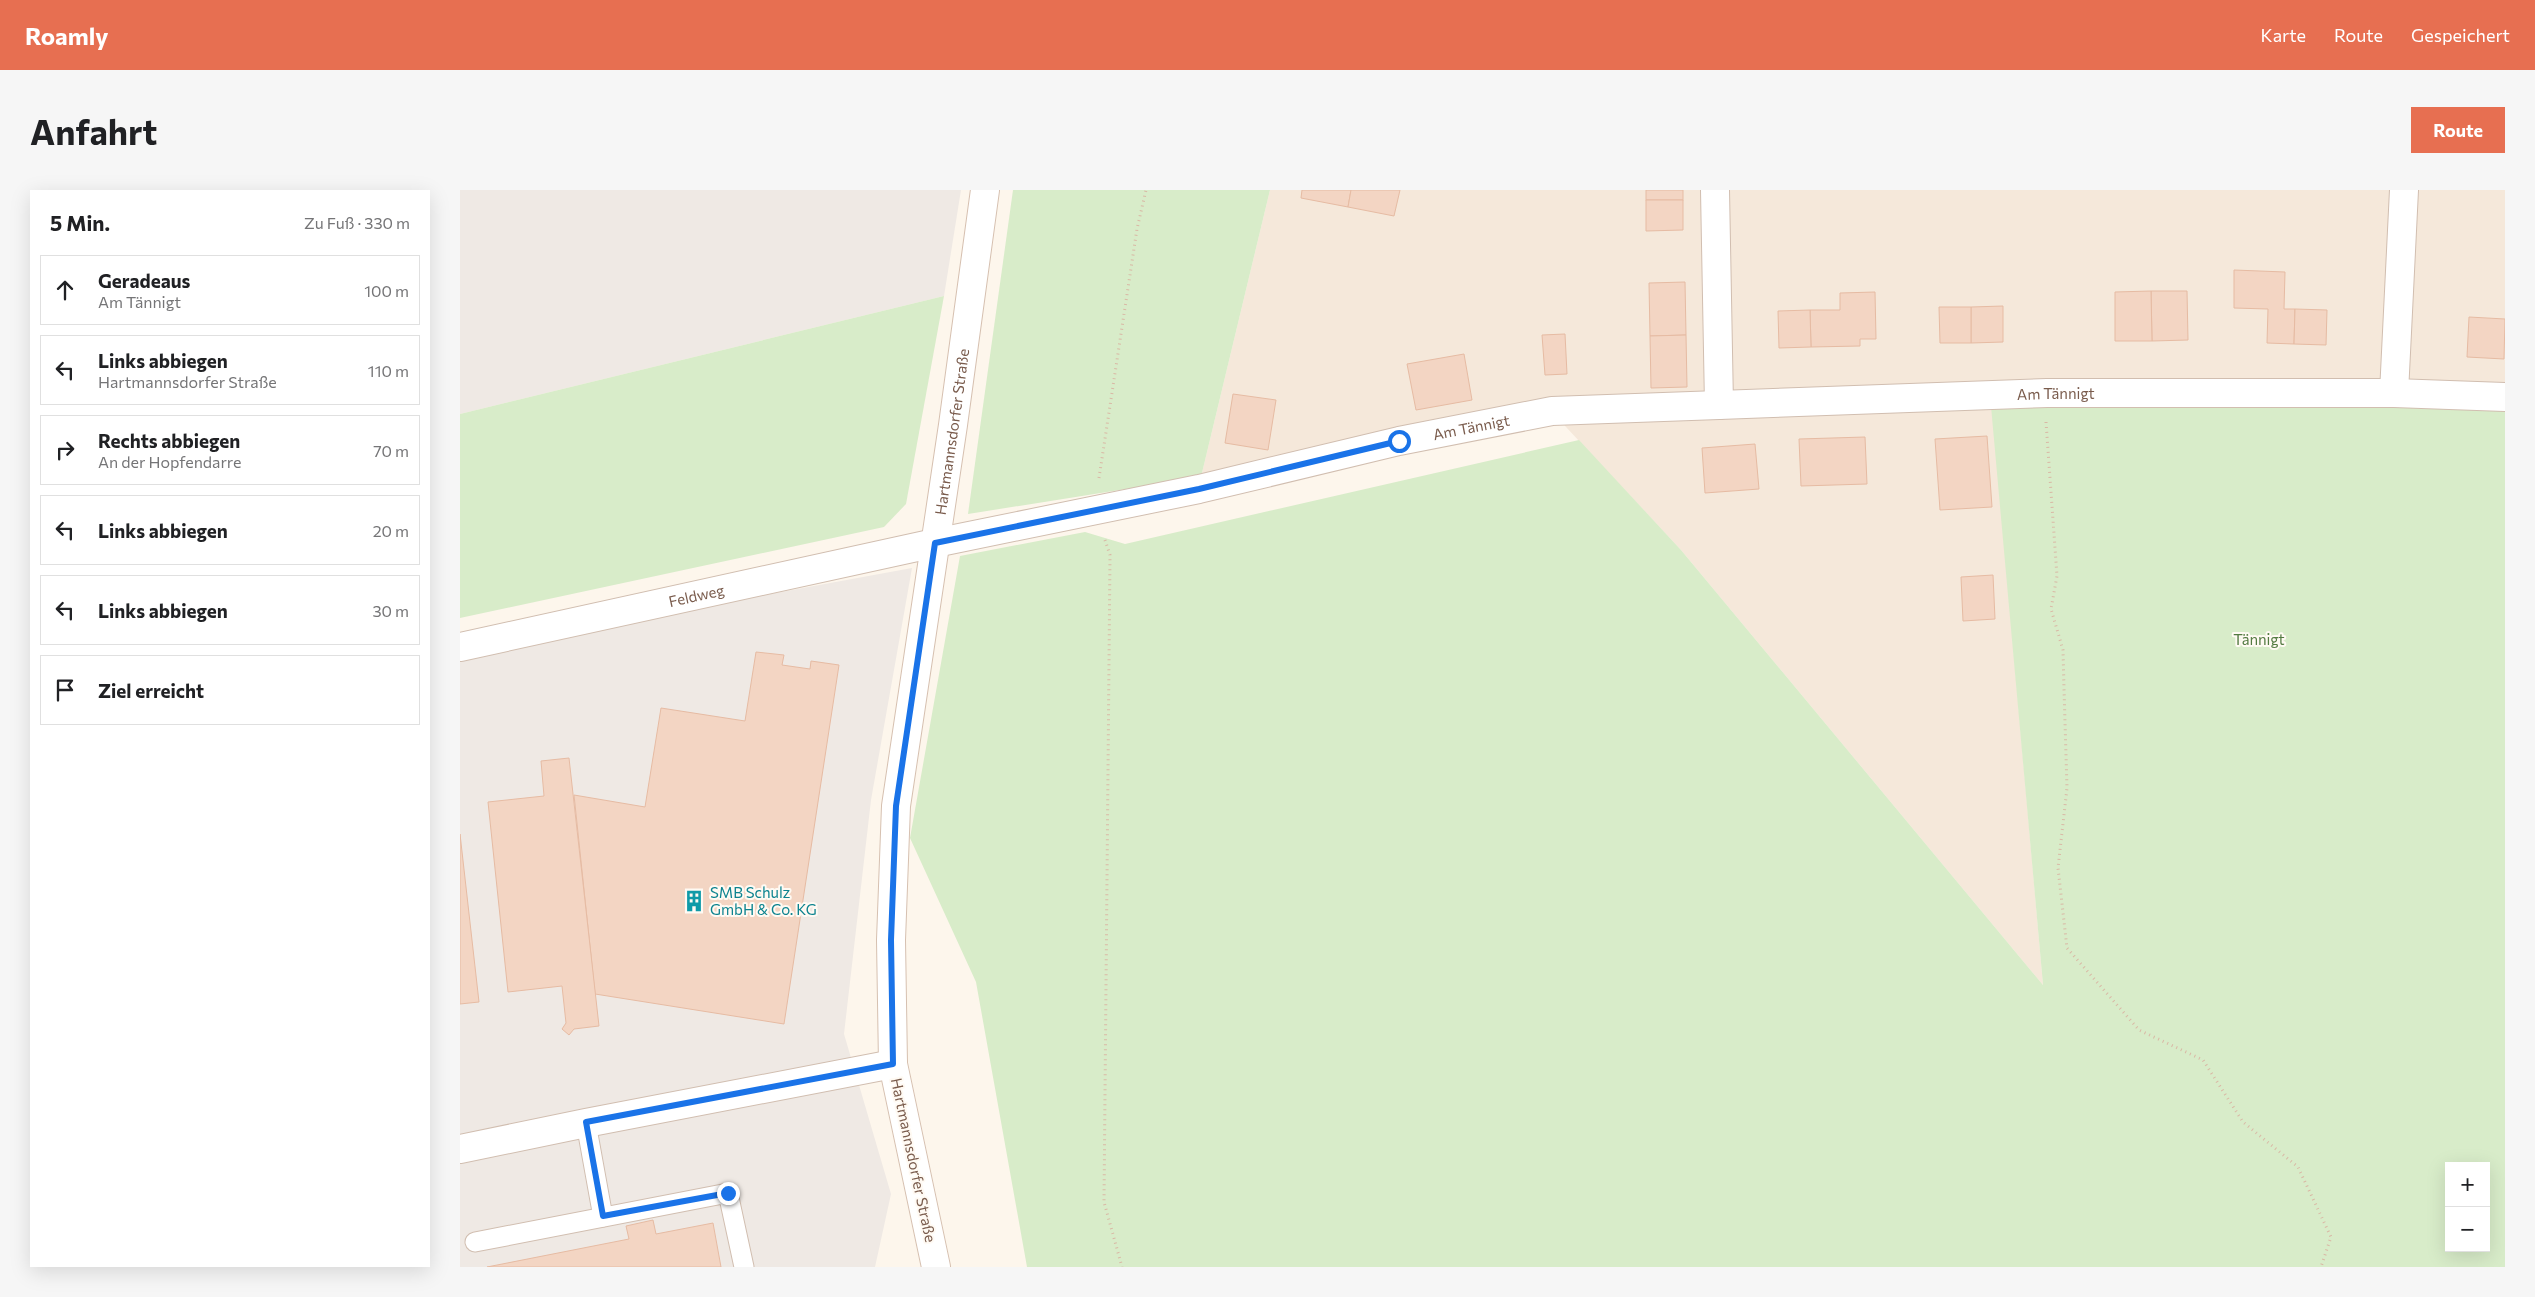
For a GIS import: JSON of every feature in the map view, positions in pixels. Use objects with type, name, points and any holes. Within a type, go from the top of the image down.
[{"type":"street","name":"Hartmannsdorfer Straße","points":[[936,1267],[893,1064],[891,940],[896,806],[985,190]]},
{"type":"street","points":[[1715,190],[1719,406]]},
{"type":"street","points":[[2394,393],[2404,190]]},
{"type":"street","name":"Am Tännigt","points":[[935,543],[1199,489],[1399,441],[1552,412],[2047,392],[2394,393],[2505,397]]},
{"type":"street","name":"Feldweg","points":[[460,647],[935,543]]},
{"type":"street","points":[[460,1149],[586,1122],[893,1064]]},
{"type":"lane","points":[[586,1122],[603,1216]]},
{"type":"lane","points":[[475,1242],[728,1193],[744,1267]]},
{"type":"path","points":[[1122,1267],[1104,1202],[1110,555],[1094,510],[1137,229],[1146,190]]},
{"type":"path","points":[[2047,392],[2046,420],[2057,576],[2051,609],[2063,650],[2067,788],[2058,868],[2066,948],[2139,1030],[2203,1060],[2243,1122],[2298,1167],[2331,1237],[2321,1267]]},
{"type":"shaded area","points":[[460,190],[961,190],[944,296],[460,414]]},
{"type":"shaded area","points":[[1270,190],[2505,190],[2505,397],[1991,395],[2043,985],[1681,550],[1552,412],[1201,477]]},
{"type":"shaded area","points":[[912,568],[871,800],[844,1034],[891,1194],[875,1267],[460,1267],[460,651]]},
{"type":"green space","points":[[1013,190],[1270,190],[1201,477],[968,514]]},
{"type":"green space","points":[[944,296],[906,504],[884,527],[460,618],[460,414]]},
{"type":"green space","name":"Tännigt","points":[[1990,395],[2505,397],[2505,1267],[1027,1267],[976,982],[910,838],[960,556],[1085,532],[1125,544],[1579,440],[1681,550],[2043,985]]},
{"type":"building","points":[[1302,190],[1351,190],[1348,207],[1301,198]]},
{"type":"building","points":[[1351,190],[1400,190],[1394,216],[1348,207]]},
{"type":"building","points":[[1646,190],[1683,190],[1683,200],[1646,200]]},
{"type":"building","points":[[1646,200],[1683,200],[1683,230],[1646,231]]},
{"type":"building","points":[[2234,270],[2285,272],[2284,309],[2295,309],[2294,344],[2267,343],[2268,309],[2234,308]]},
{"type":"building","points":[[1685,282],[1686,335],[1650,336],[1649,283]]},
{"type":"building","points":[[2151,291],[2187,291],[2188,340],[2152,341]]},
{"type":"building","points":[[2151,291],[2152,341],[2115,341],[2115,292]]},
{"type":"building","points":[[1875,292],[1876,339],[1860,339],[1860,346],[1811,347],[1810,310],[1840,310],[1840,293]]},
{"type":"building","points":[[2003,306],[2003,342],[1971,343],[1971,307]]},
{"type":"building","points":[[1939,307],[1971,307],[1971,343],[1940,343]]},
{"type":"building","points":[[2295,309],[2327,310],[2326,345],[2294,344]]},
{"type":"building","points":[[1810,310],[1811,347],[1779,348],[1778,311]]},
{"type":"building","points":[[2469,317],[2505,319],[2504,359],[2467,357]]},
{"type":"building","points":[[1565,334],[1567,374],[1545,375],[1542,335]]},
{"type":"building","points":[[1686,335],[1687,387],[1651,388],[1650,336]]},
{"type":"building","points":[[1464,354],[1472,400],[1416,410],[1407,364]]},
{"type":"building","points":[[1233,394],[1276,400],[1268,450],[1225,443]]},
{"type":"building","points":[[1987,436],[1992,507],[1940,510],[1935,439]]},
{"type":"building","points":[[1865,437],[1867,484],[1801,486],[1799,439]]},
{"type":"building","points":[[1755,444],[1759,489],[1705,493],[1702,448]]},
{"type":"building","points":[[1993,575],[1995,619],[1963,621],[1961,577]]},
{"type":"building","name":"SMB Schulz GmbH & Co. KG","points":[[756,652],[784,655],[782,665],[810,669],[811,661],[839,665],[784,1024],[595,994],[574,795],[645,807],[661,708],[745,721]]},
{"type":"building","points":[[569,758],[599,1026],[574,1029],[569,1035],[562,1029],[566,1023],[562,986],[508,992],[488,802],[544,796],[541,761]]},
{"type":"building","points":[[460,834],[479,1002],[460,1004]]},
{"type":"building","points":[[653,1220],[656,1234],[713,1223],[721,1267],[487,1267],[629,1239],[626,1226]]},
{"type":"place","name":"SMB Schulz GmbH & Co. KG","points":[[694,901]]},
{"type":"route","points":[[728,1193],[603,1216],[586,1122],[893,1064],[891,940],[896,806],[935,543],[1199,489],[1399,441]]}]
